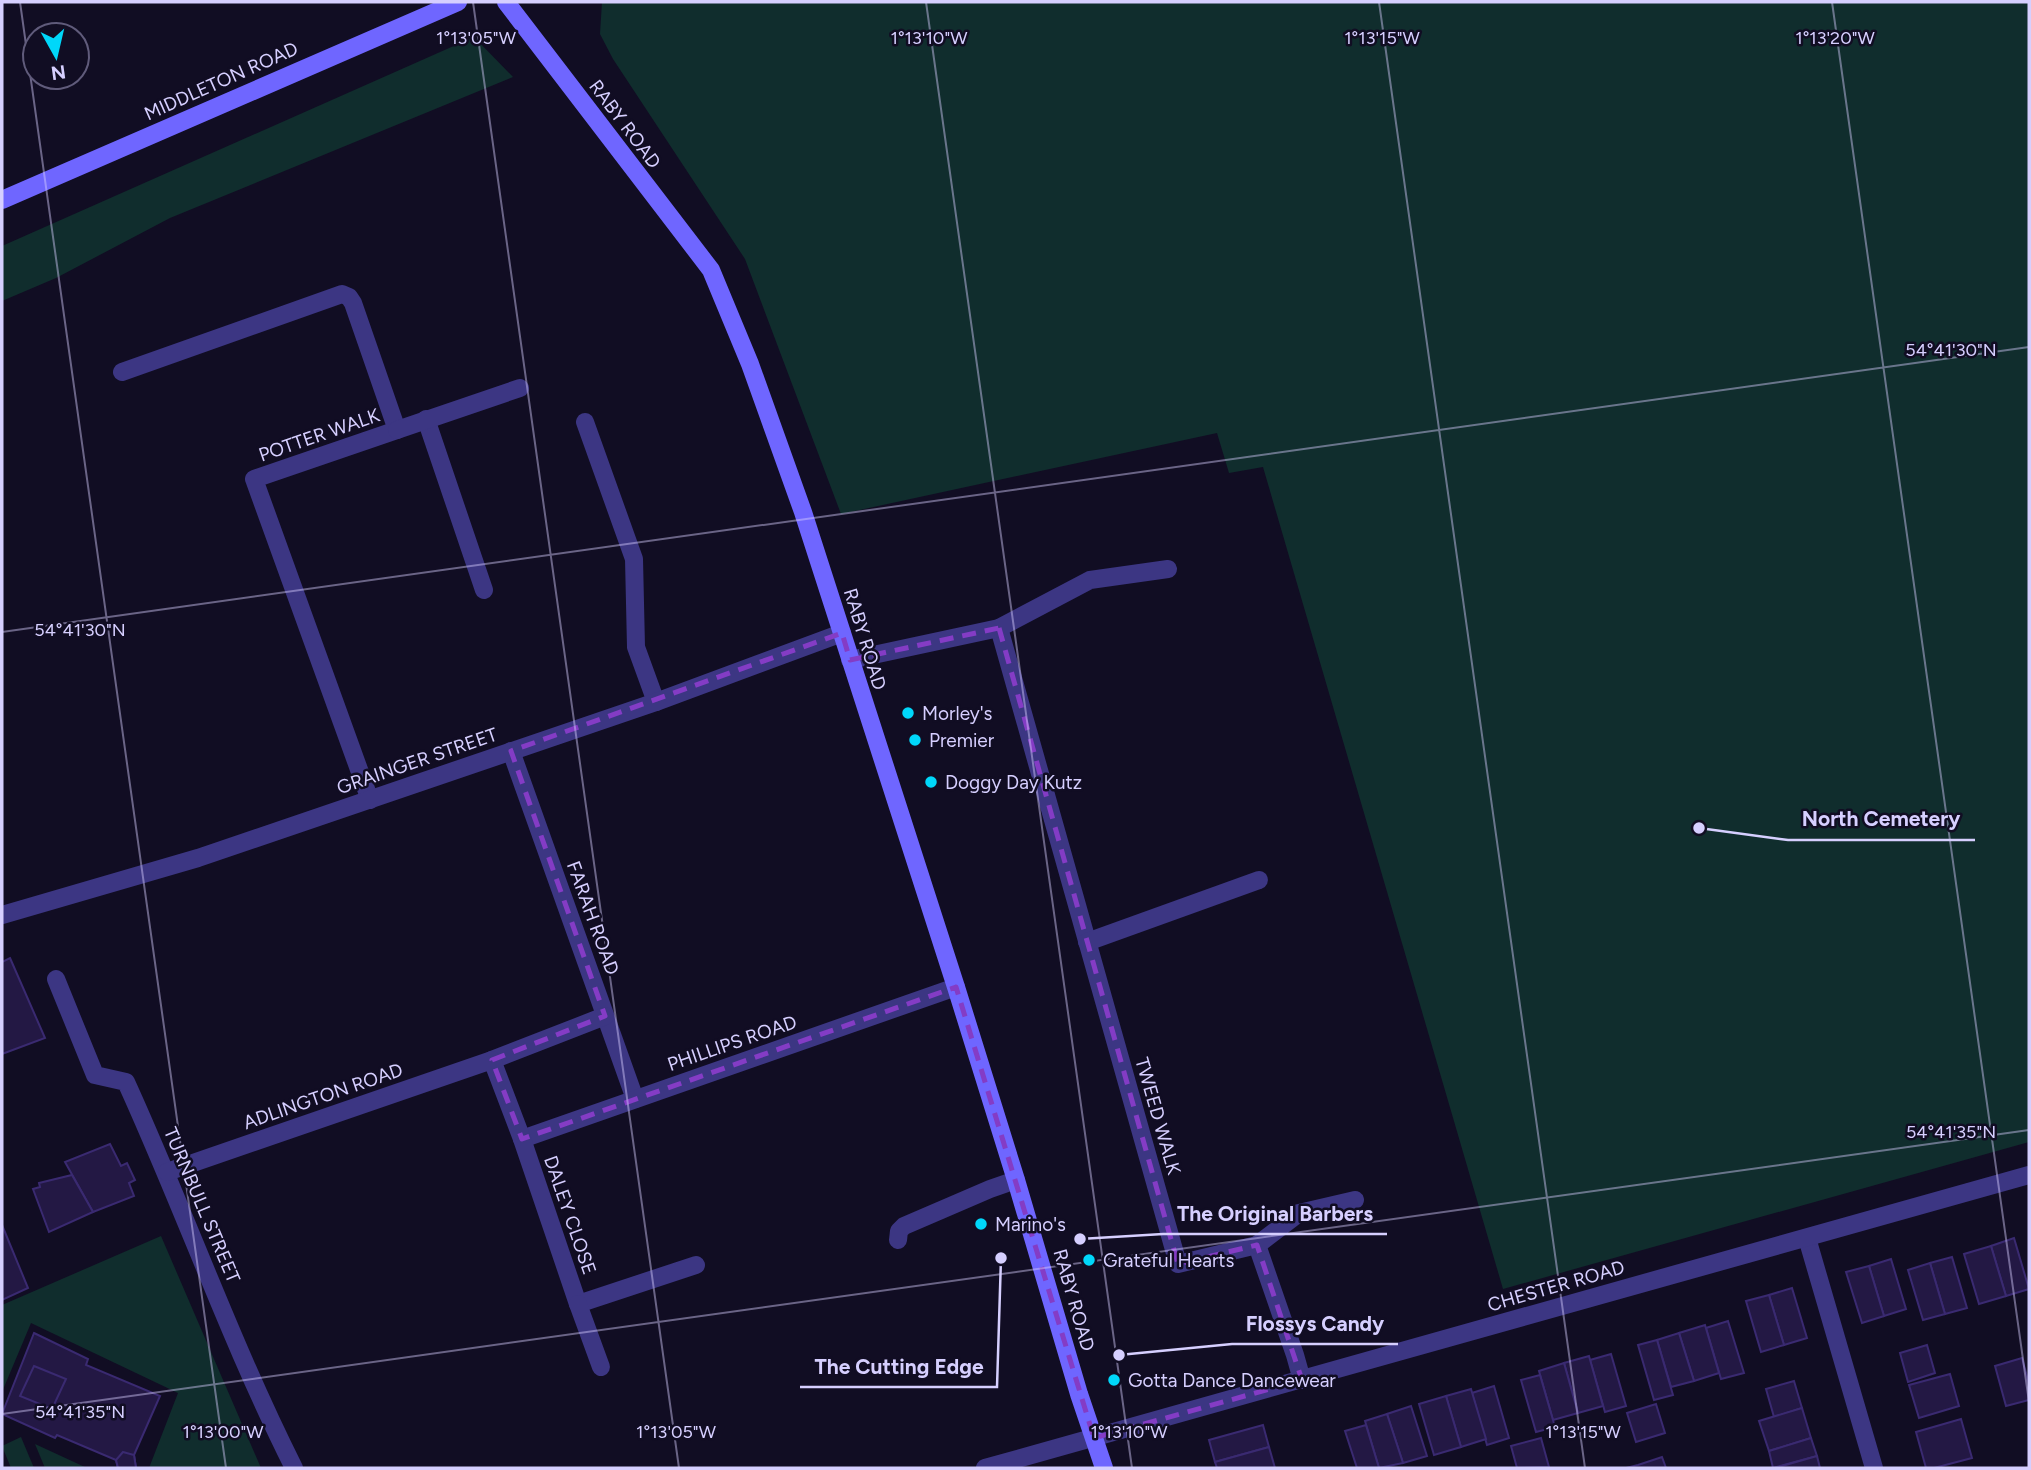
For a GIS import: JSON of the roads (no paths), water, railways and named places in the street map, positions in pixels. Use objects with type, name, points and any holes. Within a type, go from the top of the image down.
[{"type":"street","name":"MIDDLETON ROAD","points":[[2,200],[458,2]]},
{"type":"street","name":"RABY ROAD","points":[[506,2],[711,270],[750,364],[803,512],[956,986],[1104,1468]]},
{"type":"street","name":"POTTER WALK","points":[[122,372],[342,294],[349,297],[353,303],[397,430],[254,479],[370,800]]},
{"type":"street","points":[[397,430],[520,388]]},
{"type":"street","points":[[426,419],[484,590]]},
{"type":"street","points":[[585,422],[634,559],[636,648],[656,702]]},
{"type":"street","points":[[850,660],[999,628],[1090,580],[1168,569]]},
{"type":"street","name":"TWEED WALK","points":[[999,628],[1178,1264],[1257,1245],[1299,1213],[1355,1200]]},
{"type":"street","name":"GRAINGER STREET","points":[[2,915],[198,858],[656,702],[842,633]]},
{"type":"street","name":"FARAH ROAD","points":[[511,751],[635,1099]]},
{"type":"street","points":[[1087,942],[1259,880]]},
{"type":"street","name":"TURNBULL STREET","points":[[56,979],[94,1075],[125,1082],[167,1172],[201,1258],[294,1468]]},
{"type":"street","name":"PHILLIPS ROAD","points":[[523,1139],[956,986]]},
{"type":"street","name":"ADLINGTON ROAD","points":[[167,1172],[492,1060],[606,1016]]},
{"type":"street","points":[[492,1060],[523,1139]]},
{"type":"street","name":"DALEY CLOSE","points":[[523,1139],[601,1367]]},
{"type":"street","name":"CHESTER ROAD","points":[[985,1468],[2029,1175]]},
{"type":"street","points":[[898,1240],[899,1231],[904,1226],[1016,1180]]},
{"type":"street","points":[[1807,1238],[1874,1468]]},
{"type":"street","points":[[1257,1245],[1302,1380]]},
{"type":"street","name":"DALEY CLOSE","points":[[578,1304],[696,1265]]},
{"type":"place","name":"Morley's","points":[[908,713]]},
{"type":"place","name":"Premier","points":[[915,740]]},
{"type":"place","name":"Doggy Day Kutz","points":[[931,782]]},
{"type":"place","name":"North Cemetery","points":[[1699,828]]},
{"type":"place","name":"Marino's","points":[[981,1224]]},
{"type":"place","name":"The Original Barbers","points":[[1080,1239]]},
{"type":"place","name":"The Cutting Edge","points":[[1001,1258]]},
{"type":"place","name":"Grateful Hearts","points":[[1089,1260]]},
{"type":"place","name":"Flossys Candy","points":[[1119,1355]]},
{"type":"place","name":"Gotta Dance Dancewear","points":[[1114,1380]]}]
